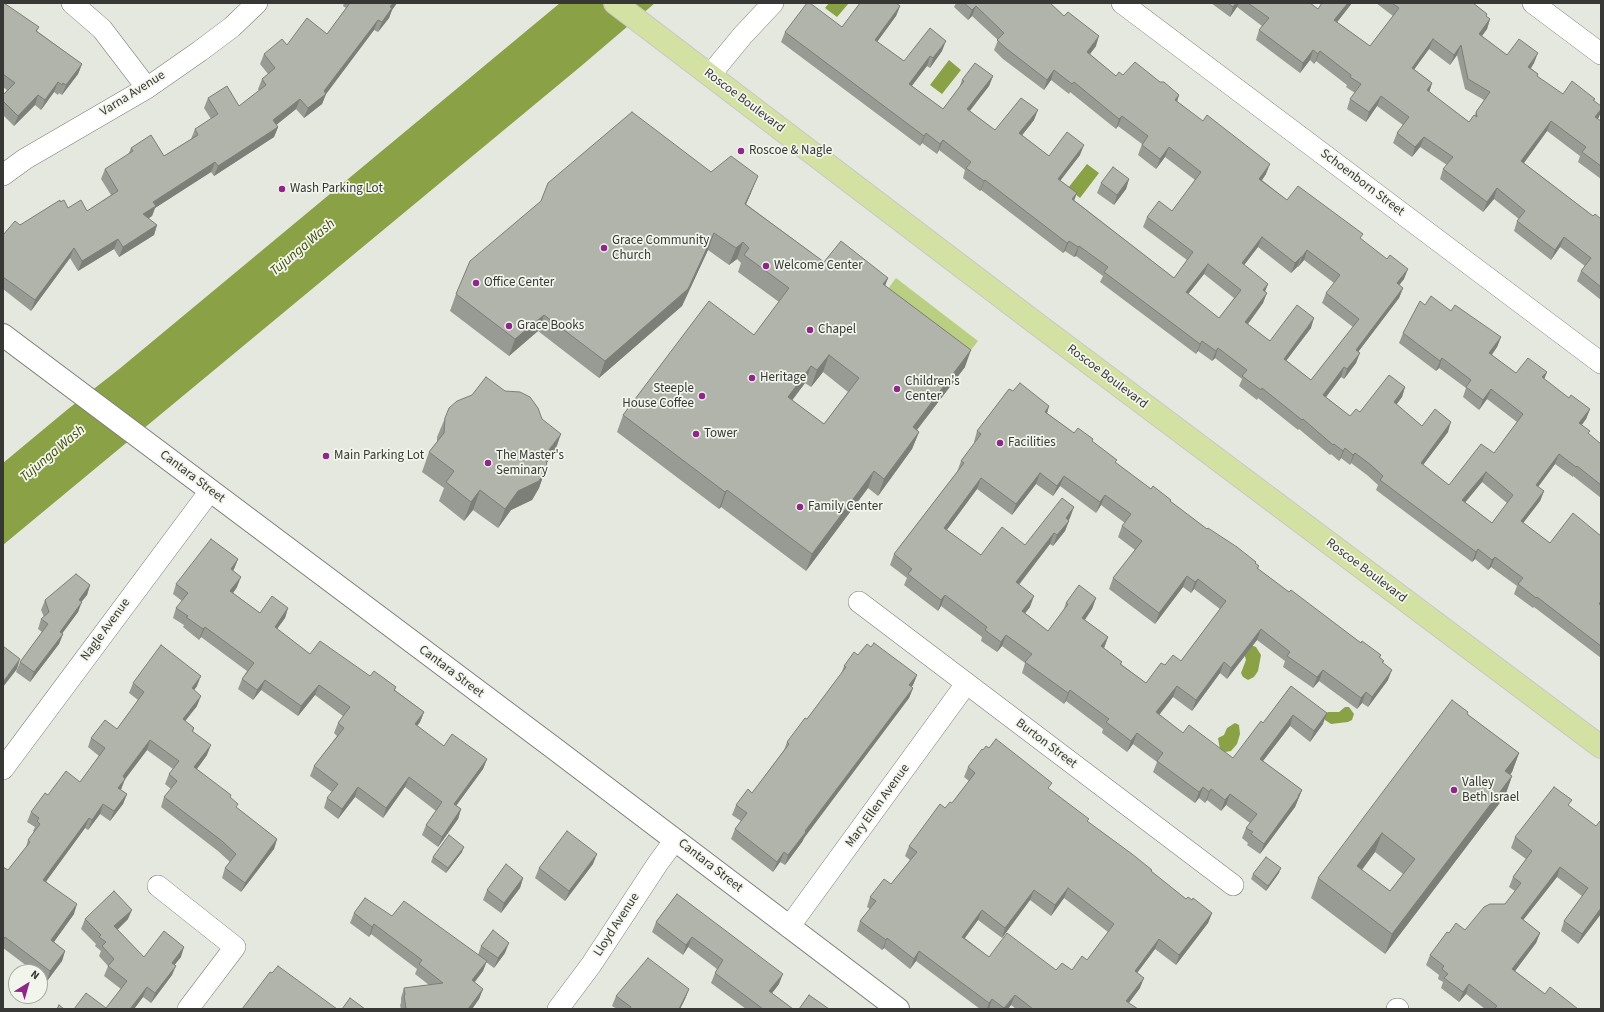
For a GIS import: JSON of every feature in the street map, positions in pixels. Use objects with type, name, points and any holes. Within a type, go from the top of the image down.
[{"type":"main road","name":"Roscoe Boulevard","points":[[615,3],[1052,336],[1601,747]]},
{"type":"street","points":[[72,3],[102,29],[147,88]]},
{"type":"street","name":"Varna Avenue","points":[[3,175],[25,159],[147,88],[232,27],[257,3]]},
{"type":"street","points":[[710,75],[743,35],[773,3]]},
{"type":"street","name":"Schoenborn Street","points":[[1122,3],[1601,363]]},
{"type":"street","points":[[1533,3],[1601,54]]},
{"type":"street","name":"Cantara Street","points":[[3,335],[898,1009]]},
{"type":"street","name":"Nagle Avenue","points":[[3,769],[210,491]]},
{"type":"street","name":"Burton Street","points":[[858,602],[1233,885]]},
{"type":"street","name":"Mary Ellen Avenue","points":[[789,927],[966,684]]},
{"type":"street","name":"Lloyd Avenue","points":[[558,1009],[591,965],[658,863],[675,840]]},
{"type":"street","points":[[158,886],[235,947],[188,1009]]},
{"type":"shaded area","points":[[896,278],[978,341],[961,363],[879,301]]},
{"type":"water","name":"Tujunga Wash","points":[[560,3],[655,3],[580,67],[3,545],[3,463],[118,370]]},
{"type":"water","points":[[829,3],[849,3],[837,17],[825,8]]},
{"type":"water","points":[[949,60],[961,70],[942,94],[930,85]]},
{"type":"water","points":[[1087,164],[1099,173],[1080,198],[1068,188]]},
{"type":"water","points":[[1251,645],[1256,647],[1261,655],[1258,671],[1254,677],[1248,680],[1243,677],[1241,673],[1246,660],[1244,653]]},
{"type":"water","points":[[1345,707],[1349,707],[1354,714],[1352,720],[1348,722],[1331,724],[1325,720],[1325,714],[1328,712],[1339,712]]},
{"type":"water","points":[[1235,723],[1239,725],[1240,734],[1237,744],[1231,751],[1225,752],[1220,750],[1218,738],[1224,735],[1227,728]]},
{"type":"building","points":[[3,3],[39,27],[36,31],[82,64],[66,85],[63,83],[62,85],[58,82],[45,100],[38,95],[18,116],[3,101],[3,95],[15,83],[3,74]]},
{"type":"building","points":[[350,3],[393,3],[390,7],[392,8],[382,22],[378,20],[324,91],[326,94],[308,108],[300,99],[273,120],[278,127],[218,166],[215,162],[153,202],[156,206],[143,214],[157,225],[123,247],[118,239],[82,261],[74,248],[35,300],[3,277],[3,235],[15,221],[20,225],[60,200],[60,202],[64,200],[68,208],[81,200],[87,211],[118,191],[105,169],[133,151],[131,148],[151,135],[164,156],[198,135],[195,129],[218,114],[208,98],[227,86],[239,106],[266,85],[262,79],[275,68],[264,54],[282,39],[287,45],[307,18],[327,34]]},
{"type":"building","points":[[807,3],[810,3],[842,27],[860,3],[896,3],[900,6],[875,40],[904,61],[930,28],[946,41],[933,58],[930,56],[909,84],[943,109],[964,81],[962,80],[975,63],[993,76],[967,109],[995,130],[1021,98],[1038,110],[1019,133],[1049,156],[1067,132],[1084,145],[1058,179],[1077,193],[1072,199],[1174,278],[1193,252],[1147,217],[1159,201],[1172,211],[1201,172],[1169,147],[1160,159],[1142,145],[1148,136],[1122,116],[1119,119],[1074,82],[1072,84],[1054,70],[1047,80],[997,40],[1004,33],[976,6],[972,10],[964,3],[1050,3],[1064,16],[1068,12],[1099,36],[1087,52],[1116,76],[1119,72],[1123,75],[1135,62],[1160,82],[1164,82],[1179,95],[1175,100],[1203,121],[1207,115],[1270,164],[1259,179],[1287,200],[1298,186],[1363,234],[1360,238],[1387,259],[1390,255],[1408,269],[1397,283],[1403,288],[1356,350],[1360,353],[1347,369],[1344,367],[1323,395],[1350,416],[1356,409],[1360,412],[1389,375],[1405,387],[1394,402],[1422,426],[1435,409],[1451,422],[1421,463],[1449,485],[1481,444],[1494,453],[1523,414],[1491,389],[1483,400],[1466,387],[1471,380],[1442,358],[1440,361],[1403,333],[1420,301],[1425,305],[1431,296],[1451,311],[1455,305],[1501,337],[1489,353],[1516,373],[1528,358],[1547,372],[1542,377],[1569,398],[1571,395],[1590,409],[1579,423],[1590,431],[1588,433],[1601,444],[1601,485],[1559,454],[1536,485],[1544,491],[1521,521],[1550,543],[1573,513],[1601,536],[1601,601],[1599,604],[1601,605],[1601,646],[1518,584],[1523,578],[1495,557],[1492,560],[1478,549],[1476,552],[1380,480],[1383,476],[1371,465],[1355,453],[1353,455],[1345,448],[1343,451],[1334,444],[1333,445],[1303,419],[1302,420],[1262,388],[1261,390],[1242,376],[1247,370],[1218,348],[1216,351],[1202,341],[1200,344],[1104,272],[1108,267],[1079,246],[1078,247],[1069,241],[1067,243],[985,180],[984,181],[966,168],[971,162],[943,140],[940,144],[926,133],[924,136],[785,32]],"holes":[[[1262,237],[1295,263],[1307,250],[1340,275],[1326,293],[1359,319],[1311,380],[1284,359],[1314,318],[1297,305],[1270,341],[1245,322],[1267,293],[1263,290],[1268,284],[1242,263]],[[1208,264],[1241,290],[1219,318],[1186,292]],[[1486,472],[1513,495],[1492,523],[1462,500]]]},
{"type":"building","points":[[1228,3],[1236,3],[1233,7]]},
{"type":"building","points":[[1248,3],[1310,3],[1318,9],[1322,3],[1348,3],[1334,20],[1370,46],[1399,8],[1392,3],[1473,3],[1487,14],[1486,16],[1490,19],[1479,34],[1507,55],[1519,39],[1538,53],[1528,67],[1538,74],[1537,76],[1563,94],[1572,81],[1595,99],[1593,100],[1601,106],[1601,109],[1595,117],[1601,121],[1601,166],[1582,152],[1586,147],[1551,121],[1521,161],[1593,216],[1595,214],[1601,219],[1601,287],[1581,271],[1591,258],[1564,237],[1555,250],[1517,221],[1525,211],[1497,188],[1487,202],[1443,169],[1453,157],[1424,137],[1415,147],[1397,133],[1409,117],[1381,96],[1369,112],[1350,99],[1361,84],[1350,77],[1351,75],[1320,51],[1318,54],[1313,50],[1303,63],[1259,30],[1269,18]],"holes":[[[1433,39],[1454,55],[1461,45],[1468,79],[1490,92],[1476,112],[1477,117],[1474,115],[1469,122],[1427,90],[1432,83],[1412,68]]]},
{"type":"building","points":[[632,112],[711,172],[731,156],[758,176],[745,204],[824,262],[841,241],[888,278],[883,284],[971,350],[913,427],[919,432],[884,479],[874,471],[812,554],[727,490],[725,492],[623,415],[709,301],[754,335],[789,288],[744,255],[749,248],[743,242],[736,248],[714,233],[688,289],[605,361],[544,315],[515,339],[456,294],[470,261],[541,201],[548,183]],"holes":[[[829,355],[859,378],[824,424],[788,397],[811,366],[817,370]]]},
{"type":"building","points":[[1113,167],[1129,179],[1117,195],[1101,183]]},
{"type":"building","name":"The Master's Seminary","points":[[486,377],[505,391],[520,392],[530,397],[538,408],[542,419],[561,434],[548,451],[546,468],[539,481],[518,491],[505,509],[480,490],[471,502],[446,482],[454,471],[429,452],[444,433],[445,418],[449,408],[457,401],[472,395]]},
{"type":"building","points":[[1020,383],[1049,406],[1045,412],[1074,433],[1078,428],[1093,439],[1092,441],[1117,460],[1115,462],[1151,489],[1153,486],[1207,529],[1208,528],[1237,547],[1256,562],[1255,563],[1259,566],[1257,568],[1289,592],[1291,590],[1361,643],[1362,641],[1381,655],[1379,657],[1384,661],[1382,662],[1392,670],[1372,697],[1366,692],[1361,698],[1323,670],[1317,677],[1287,656],[1290,652],[1261,629],[1231,668],[1224,662],[1196,700],[1177,686],[1156,712],[1183,733],[1189,725],[1233,758],[1261,721],[1263,723],[1291,686],[1327,713],[1314,731],[1293,715],[1260,759],[1302,790],[1264,844],[1251,834],[1253,832],[1246,828],[1257,814],[1230,794],[1225,800],[1211,789],[1209,792],[1203,787],[1199,792],[1157,761],[1163,753],[1137,733],[1131,741],[1106,722],[1109,719],[1070,690],[1068,693],[1025,662],[1032,654],[1006,635],[1001,642],[985,630],[987,627],[945,595],[941,600],[908,574],[912,569],[894,554],[964,463],[961,461],[981,434],[977,431],[1009,389],[1013,391]],"holes":[[[1040,473],[1057,486],[1064,476],[1100,502],[1105,495],[1131,514],[1122,526],[1142,541],[1113,578],[1159,613],[1187,576],[1195,582],[1198,579],[1226,601],[1181,661],[1173,655],[1165,665],[1161,663],[1146,683],[1120,664],[1122,662],[1101,646],[1108,637],[1082,618],[1096,598],[1079,585],[1066,603],[1068,604],[1048,631],[1022,611],[1034,596],[1016,582],[1054,533],[1057,535],[1069,521],[1066,518],[1074,507],[1062,498],[1025,545],[1002,527],[981,555],[944,528],[981,478],[1016,504]]]},
{"type":"building","points":[[211,539],[238,559],[231,569],[241,577],[230,591],[260,613],[272,596],[288,608],[275,627],[310,654],[320,641],[370,676],[374,671],[396,687],[394,690],[424,712],[415,724],[444,746],[452,734],[487,759],[454,804],[461,809],[442,837],[426,825],[442,802],[409,777],[386,808],[358,787],[342,809],[327,798],[338,784],[314,766],[344,728],[338,723],[350,707],[319,685],[301,706],[265,680],[257,690],[242,679],[254,663],[205,627],[203,629],[176,608],[188,593],[176,584]]},
{"type":"building","points":[[76,574],[90,585],[79,600],[82,602],[60,632],[63,634],[34,672],[20,662],[48,624],[41,619],[49,612],[45,600]]},
{"type":"building","points":[[874,643],[917,675],[909,685],[913,688],[805,831],[806,832],[788,855],[784,852],[777,862],[735,829],[747,813],[736,805],[748,789],[752,793],[789,744],[787,742],[805,718],[807,719],[846,667],[844,666],[854,652],[858,655],[867,644],[871,647]]},
{"type":"building","points":[[161,645],[201,676],[192,688],[201,696],[183,719],[194,728],[192,731],[211,745],[194,767],[231,795],[230,797],[238,804],[236,807],[277,839],[245,883],[225,868],[236,854],[222,841],[164,797],[177,781],[169,774],[179,761],[150,740],[123,776],[125,779],[118,788],[127,794],[114,811],[103,804],[92,820],[89,818],[43,880],[77,904],[51,940],[65,951],[50,971],[48,969],[48,964],[41,964],[5,937],[3,940],[3,867],[8,870],[30,842],[28,840],[40,824],[37,821],[39,818],[31,812],[45,793],[48,795],[66,771],[80,782],[105,748],[91,738],[105,720],[117,729],[144,692],[133,683]]},
{"type":"building","points":[[3,646],[20,659],[3,682]]},
{"type":"building","points":[[1452,700],[1468,712],[1467,714],[1519,753],[1505,771],[1512,776],[1392,934],[1318,878]],"holes":[[[1382,833],[1415,859],[1390,891],[1357,866]]]},
{"type":"building","points":[[996,739],[1052,783],[1048,788],[1089,819],[1087,821],[1132,854],[1186,899],[1188,897],[1192,900],[1193,898],[1212,913],[1179,955],[1159,939],[1135,971],[1144,978],[1126,1001],[1138,1009],[1033,1009],[1015,995],[1004,1008],[992,999],[989,1003],[919,951],[914,959],[887,938],[886,940],[860,921],[876,901],[870,897],[884,879],[891,884],[917,852],[909,846],[940,804],[945,808],[950,802],[952,803],[975,773],[968,767],[982,749],[983,750],[986,746],[989,748]],"holes":[[[1068,888],[1114,924],[1087,960],[1082,956],[1072,970],[1062,963],[1056,970],[1007,933],[989,957],[962,937],[982,910],[1005,928],[1034,890],[1055,905]]]},
{"type":"building","points":[[1554,787],[1572,800],[1568,805],[1596,826],[1600,821],[1601,822],[1601,908],[1582,934],[1564,921],[1588,888],[1560,867],[1521,918],[1540,933],[1512,969],[1545,994],[1550,987],[1578,1009],[1494,1009],[1497,1006],[1469,984],[1463,992],[1444,978],[1448,974],[1442,969],[1444,966],[1430,955],[1447,932],[1449,933],[1456,923],[1465,930],[1484,907],[1490,904],[1505,904],[1521,883],[1513,877],[1532,851],[1515,837]]},
{"type":"building","points":[[567,831],[597,854],[569,891],[539,868]]},
{"type":"building","points":[[449,835],[464,847],[448,868],[433,857]]},
{"type":"building","points":[[1266,857],[1281,868],[1268,886],[1253,874]]},
{"type":"building","points":[[506,864],[523,878],[504,903],[487,890]]},
{"type":"building","points":[[114,891],[132,910],[114,926],[144,957],[164,931],[184,947],[172,963],[176,966],[155,993],[147,987],[130,1009],[74,1009],[86,993],[106,1008],[127,981],[108,966],[114,959],[102,946],[106,942],[99,937],[101,935],[85,919]]},
{"type":"building","points":[[677,894],[783,974],[769,991],[793,1009],[763,1009],[715,973],[723,960],[692,937],[686,945],[656,922]]},
{"type":"building","points":[[365,898],[392,916],[404,901],[487,961],[472,980],[483,989],[468,1009],[406,1009],[404,988],[443,983],[419,964],[422,960],[374,924],[372,927],[354,913]]},
{"type":"building","points":[[493,930],[509,943],[498,958],[481,946]]},
{"type":"building","points":[[648,958],[689,989],[679,1009],[630,1009],[631,1007],[616,996]]},
{"type":"building","points":[[278,966],[337,1009],[242,1009],[270,972],[272,973]]},
{"type":"building","points":[[809,995],[829,1009],[799,1009]]},
{"type":"building","points":[[350,998],[365,1009],[342,1009]]},
{"type":"building","points":[[59,1005],[64,1009],[57,1009]]},
{"type":"place","name":"Roscoe & Nagle","points":[[741,151]]},
{"type":"place","name":"Wash Parking Lot","points":[[282,189]]},
{"type":"place","name":"Grace Community Church","points":[[604,248]]},
{"type":"place","name":"Welcome Center","points":[[766,266]]},
{"type":"place","name":"Office Center","points":[[476,283]]},
{"type":"place","name":"Grace Books","points":[[509,326]]},
{"type":"place","name":"Chapel","points":[[810,330]]},
{"type":"place","name":"Heritage","points":[[752,378]]},
{"type":"place","name":"Children's Center","points":[[897,389]]},
{"type":"place","name":"Steeple House Coffee","points":[[702,396]]},
{"type":"place","name":"Tower","points":[[696,434]]},
{"type":"place","name":"Facilities","points":[[1000,443]]},
{"type":"place","name":"Main Parking Lot","points":[[326,456]]},
{"type":"place","name":"The Master's Seminary","points":[[488,463]]},
{"type":"place","name":"Family Center","points":[[800,507]]},
{"type":"place","name":"Valley Beth Israel","points":[[1454,790]]}]
